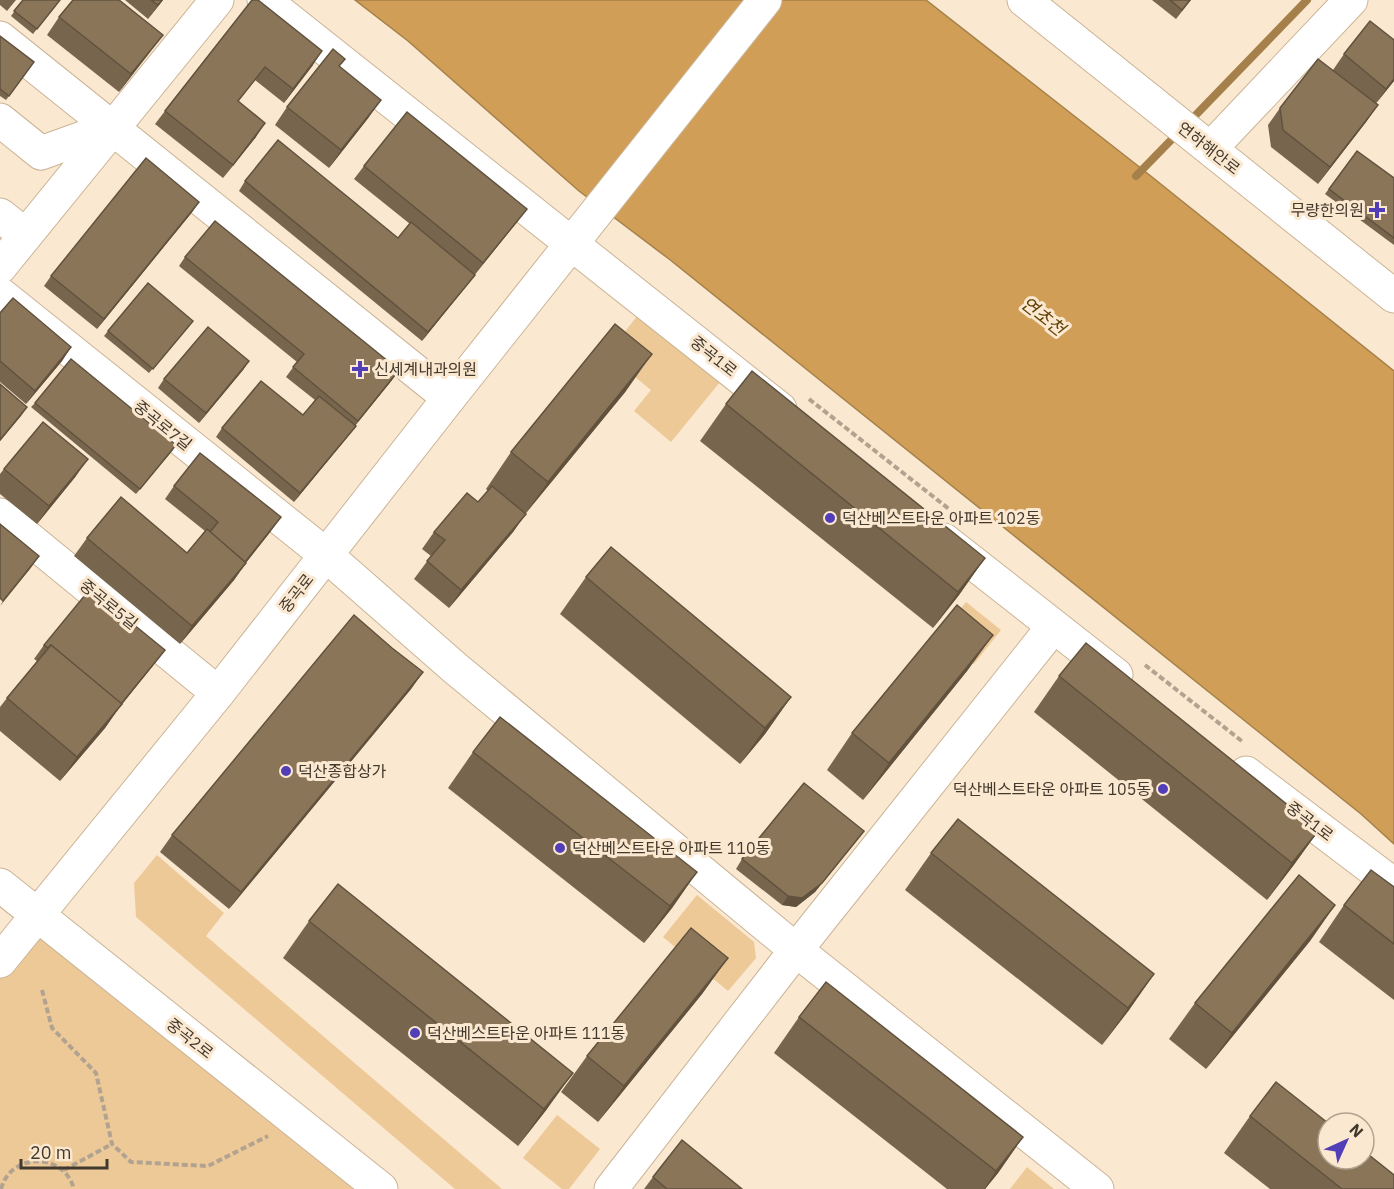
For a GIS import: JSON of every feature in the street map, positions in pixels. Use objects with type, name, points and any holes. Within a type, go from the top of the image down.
[{"type":"street","points":[[0,267],[217,0]]},
{"type":"street","name":"중곡1로","points":[[264,0],[581,233],[803,428]]},
{"type":"street","name":"중곡로","points":[[0,961],[218,693],[765,0]]},
{"type":"street","name":"연하해안로","points":[[1024,0],[1394,296]]},
{"type":"street","points":[[1210,148],[1351,0]]},
{"type":"street","points":[[0,38],[449,398]]},
{"type":"street","points":[[0,120],[41,153],[113,127]]},
{"type":"street","points":[[0,215],[25,235]]},
{"type":"street","name":"중곡로7길","points":[[0,294],[326,555],[455,668],[796,950],[1097,1189]]},
{"type":"street","name":"중곡로5길","points":[[0,515],[218,693]]},
{"type":"street","points":[[924,524],[1053,627],[1138,691]]},
{"type":"street","points":[[611,1189],[796,950],[1053,627]]},
{"type":"street","name":"중곡1로","points":[[1224,756],[1394,885]]},
{"type":"street","name":"중곡2로","points":[[0,885],[381,1189]]},
{"type":"path","points":[[42,990],[52,1028],[96,1073],[112,1144],[131,1162],[208,1166],[268,1136]]},
{"type":"path","points":[[64,1170],[112,1144]]},
{"type":"path","points":[[1,1189],[3,1181],[19,1165],[42,1160],[64,1170],[72,1181],[74,1189]]},
{"type":"shaded area","points":[[638,315],[720,382],[671,442],[634,411],[651,390],[607,354]]},
{"type":"shaded area","points":[[966,602],[1001,630],[974,664],[939,636]]},
{"type":"shaded area","points":[[157,855],[224,913],[206,936],[502,1189],[455,1189],[136,917],[134,883]]},
{"type":"shaded area","points":[[697,895],[754,942],[756,958],[728,991],[663,937]]},
{"type":"shaded area","points":[[37,916],[381,1189],[0,1189],[0,961]]},
{"type":"shaded area","points":[[557,1115],[600,1149],[569,1189],[562,1189],[523,1158]]},
{"type":"shaded area","points":[[1027,1167],[1054,1189],[1010,1189]]},
{"type":"water","name":"연초천","points":[[355,0],[926,0],[1394,371],[1394,844],[1361,814],[669,259],[579,191],[408,41]]},
{"type":"building","points":[[23,0],[60,0],[37,29],[14,11]]},
{"type":"building","points":[[73,0],[119,0],[163,35],[131,74],[59,17]]},
{"type":"building","points":[[151,0],[162,0],[158,5]]},
{"type":"building","points":[[252,0],[258,0],[322,51],[293,89],[265,67],[238,101],[265,123],[233,165],[165,111]]},
{"type":"building","points":[[1170,0],[1190,0],[1182,10]]},
{"type":"building","points":[[1370,21],[1394,40],[1394,79],[1386,89],[1344,54]]},
{"type":"building","points":[[0,36],[34,62],[9,96],[0,89]]},
{"type":"building","points":[[333,49],[345,59],[339,66],[381,100],[341,150],[287,107]]},
{"type":"building","points":[[1318,59],[1378,105],[1330,167],[1283,130],[1280,108]]},
{"type":"building","points":[[407,112],[527,209],[483,263],[364,166]]},
{"type":"building","points":[[278,140],[398,238],[411,222],[475,275],[428,332],[245,181]]},
{"type":"building","points":[[1357,151],[1394,178],[1394,238],[1329,189]]},
{"type":"building","points":[[146,158],[199,202],[104,319],[51,276]]},
{"type":"building","points":[[215,221],[399,370],[358,421],[293,367],[304,354],[185,257]]},
{"type":"building","points":[[148,283],[193,321],[153,369],[108,331]]},
{"type":"building","points":[[13,298],[71,347],[35,391],[0,361],[0,313]]},
{"type":"building","points":[[615,324],[652,354],[548,482],[511,452]]},
{"type":"building","points":[[208,327],[249,361],[206,413],[164,379]]},
{"type":"building","points":[[71,359],[176,445],[140,489],[35,403]]},
{"type":"building","points":[[752,371],[985,558],[958,592],[726,404]]},
{"type":"building","points":[[261,381],[303,415],[319,396],[356,426],[300,493],[222,428]]},
{"type":"building","points":[[0,384],[27,407],[0,440]]},
{"type":"building","points":[[43,422],[88,459],[49,506],[4,469]]},
{"type":"building","points":[[200,453],[281,517],[245,562],[210,532],[218,522],[174,486]]},
{"type":"building","points":[[492,486],[526,514],[461,590],[427,561],[445,540],[434,532],[467,493],[478,502]]},
{"type":"building","points":[[121,497],[187,553],[207,529],[246,563],[192,626],[87,538]]},
{"type":"building","points":[[0,524],[39,556],[3,601],[0,598]]},
{"type":"building","points":[[611,547],[791,697],[765,728],[586,577]]},
{"type":"building","points":[[90,589],[165,650],[121,704],[51,645],[48,648],[44,645]]},
{"type":"building","points":[[957,605],[993,635],[889,763],[852,733]]},
{"type":"building","name":"덕산종합상가","points":[[354,615],[423,672],[241,892],[172,835]]},
{"type":"building","points":[[1086,643],[1319,830],[1292,863],[1059,676]]},
{"type":"building","points":[[51,645],[122,704],[77,757],[7,698]]},
{"type":"building","points":[[500,717],[697,872],[670,906],[473,752]]},
{"type":"building","points":[[804,783],[864,831],[822,883],[802,898],[788,896],[742,859]]},
{"type":"building","points":[[958,819],[1154,974],[1128,1008],[931,853]]},
{"type":"building","points":[[1371,870],[1394,887],[1394,944],[1344,905]]},
{"type":"building","points":[[1299,875],[1335,905],[1232,1033],[1195,1003]]},
{"type":"building","points":[[338,884],[573,1073],[544,1109],[309,921]]},
{"type":"building","points":[[691,928],[728,958],[624,1086],[587,1056]]},
{"type":"building","points":[[826,982],[1023,1137],[996,1171],[799,1017]]},
{"type":"building","points":[[1276,1082],[1316,1114],[1316,1168],[1250,1116]]},
{"type":"building","points":[[682,1140],[742,1189],[667,1189],[653,1177]]},
{"type":"building","points":[[1376,1161],[1394,1175],[1394,1189],[1342,1189],[1319,1171],[1376,1171]]},
{"type":"waterway","points":[[1188,123],[1307,0]]},
{"type":"waterway","points":[[1136,176],[1179,132]]},
{"type":"place","name":"무량한의원","points":[[1377,210]]},
{"type":"place","name":"신세계내과의원","points":[[360,369]]},
{"type":"place","name":"덕산베스트타운 아파트 102동","points":[[830,518]]},
{"type":"place","name":"덕산종합상가","points":[[286,771]]},
{"type":"place","name":"덕산베스트타운 아파트 105동","points":[[1163,789]]},
{"type":"place","name":"덕산베스트타운 아파트 110동","points":[[560,848]]},
{"type":"place","name":"덕산베스트타운 아파트 111동","points":[[415,1033]]}]
